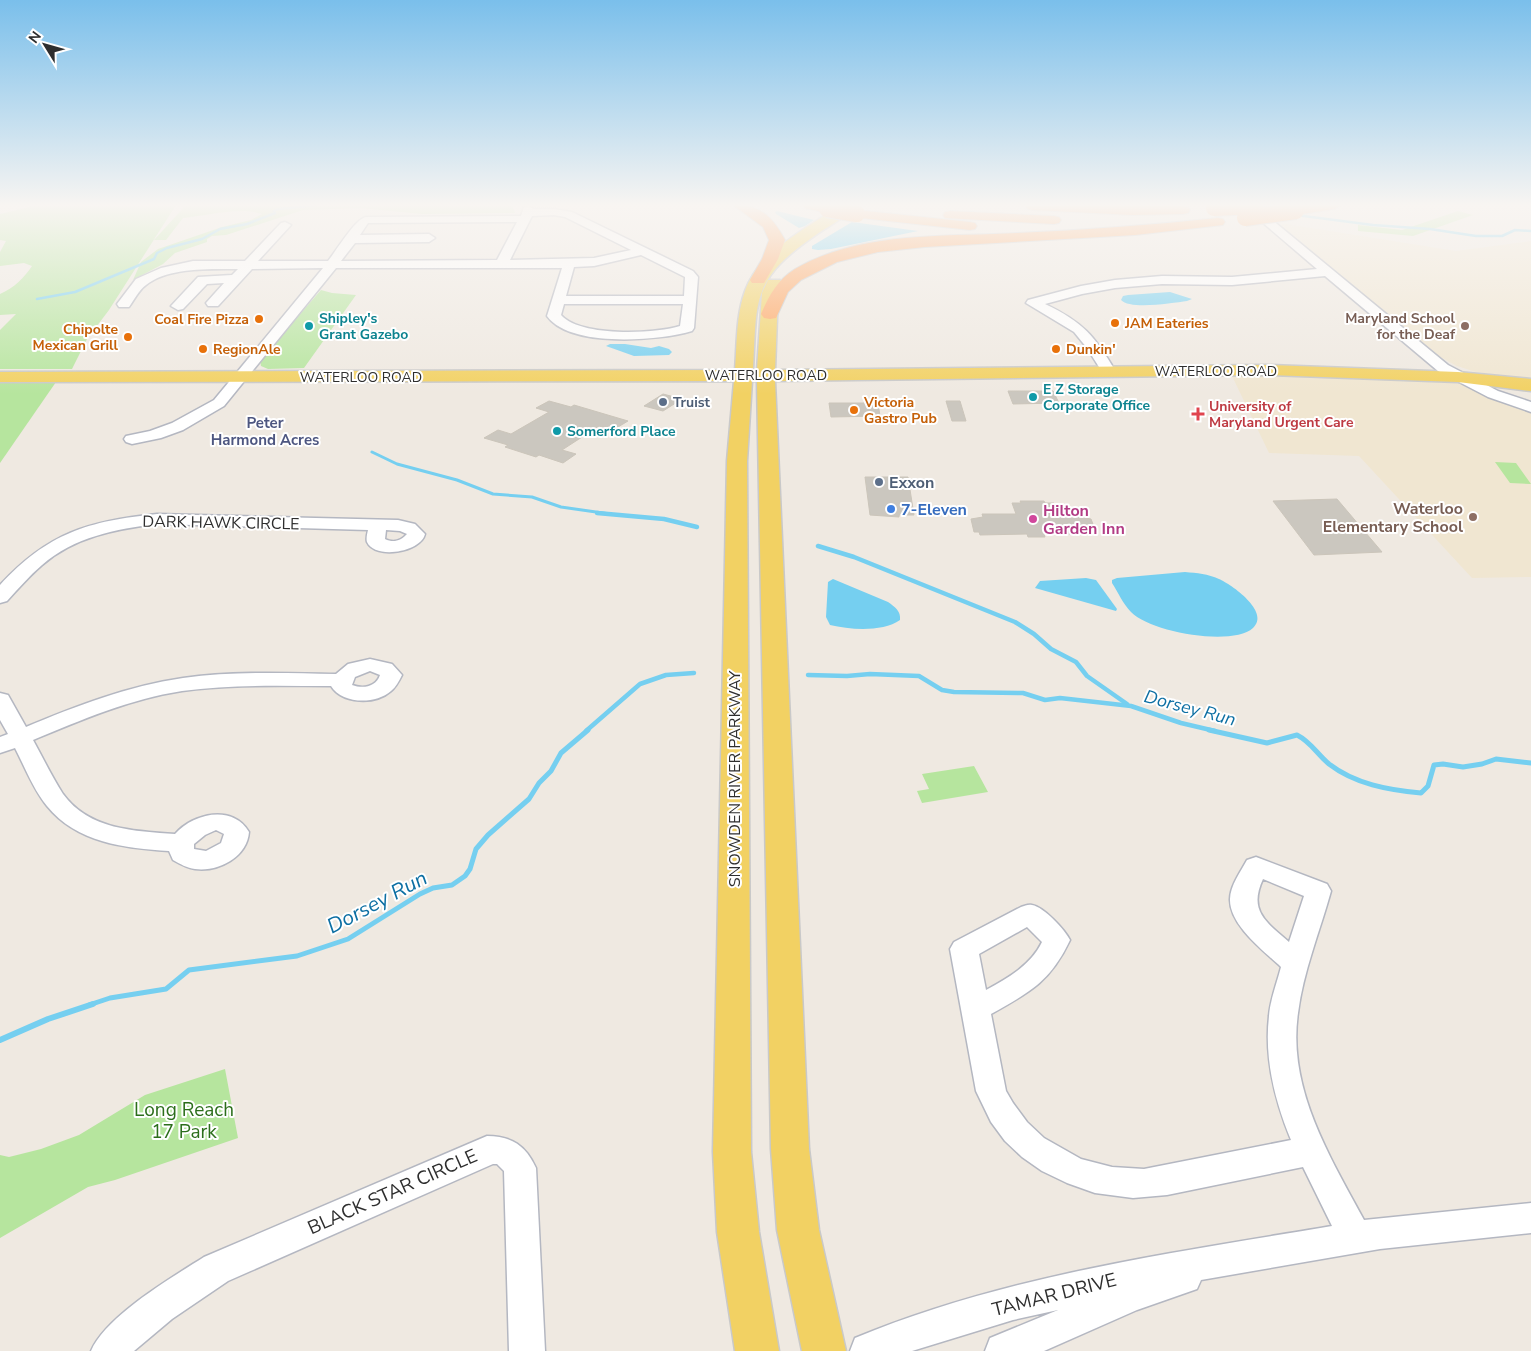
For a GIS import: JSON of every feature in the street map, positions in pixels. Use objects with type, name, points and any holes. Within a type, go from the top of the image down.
[{"type":"highway","points":[[758,280],[765,268]]},
{"type":"highway","points":[[770,314],[777,294],[785,284],[812,268]]},
{"type":"main road","name":"SNOWDEN RIVER PARKWAY","points":[[757,1351],[738,1232],[732,1152],[737,476],[748,313],[753,291],[758,280],[769,268]]},
{"type":"main road","name":"SNOWDEN RIVER PARKWAY","points":[[782,268],[776,277],[770,293],[766,394],[790,1149],[798,1230],[824,1351]]},
{"type":"main road","points":[[768,350],[775,360],[804,375]]},
{"type":"main road","name":"WATERLOO ROAD","points":[[0,377],[804,375],[1312,371],[1458,377],[1531,385]]},
{"type":"main road","points":[[766,394],[783,382],[804,375]]},
{"type":"main road","points":[[1531,390],[1525,392],[1523,396],[1531,405]]},
{"type":"street","points":[[124,304],[140,282],[165,271],[179,268]]},
{"type":"street","points":[[213,303],[247,268]]},
{"type":"street","points":[[132,439],[162,432],[201,415],[219,402],[329,268]]},
{"type":"street","points":[[568,268],[554,316],[555,321],[562,326],[584,332],[610,334],[667,333],[682,330],[689,324],[689,300],[692,277],[677,268]]},
{"type":"street","points":[[1322,268],[1443,368],[1499,396],[1531,405]]},
{"type":"street","points":[[1109,372],[1088,336],[1070,322],[1033,303],[1081,290],[1114,284],[1162,280],[1232,281],[1327,272]]},
{"type":"street","points":[[178,306],[203,280],[236,279]]},
{"type":"street","points":[[558,300],[689,300]]},
{"type":"street","name":"DARK HAWK CIRCLE","points":[[0,597],[40,556],[56,546],[90,531],[125,522],[157,519],[377,525]]},
{"type":"street","points":[[10,742],[105,704],[180,685],[228,681],[341,680]]},
{"type":"street","points":[[0,700],[10,742],[55,800],[76,820],[106,834],[126,839],[181,843]]},
{"type":"street","points":[[1296,964],[1283,1016],[1283,1062],[1288,1088],[1313,1151],[1355,1237]]},
{"type":"street","points":[[976,1008],[991,1091],[998,1108],[1009,1126],[1024,1140],[1044,1156],[1073,1171],[1098,1180],[1122,1183],[1155,1183],[1268,1158],[1313,1151]]},
{"type":"street","name":"BLACK STAR CIRCLE","points":[[109,1351],[149,1314],[179,1292],[216,1269],[488,1150],[498,1149],[515,1159],[520,1168],[527,1351]]},
{"type":"street","name":"TAMAR DRIVE","points":[[868,1351],[918,1332],[1013,1303],[1121,1278],[1355,1237],[1441,1226],[1531,1218]]},
{"type":"street","name":"TAMAR DRIVE","points":[[1003,1351],[1132,1295],[1244,1256]]},
{"type":"shaded area","name":"Maryland School for the Deaf","points":[[1331,268],[1531,268],[1531,380],[1476,372],[1457,366],[1440,357],[1359,294]]},
{"type":"shaded area","name":"Waterloo Elementary School","points":[[1334,375],[1445,381],[1464,385],[1531,410],[1531,577],[1472,578],[1359,456],[1269,453],[1232,376]]},
{"type":"green space","points":[[31,268],[136,268],[109,310],[87,339],[72,369],[0,369],[0,330],[16,314],[0,315],[0,294],[10,289],[26,275]]},
{"type":"green space","points":[[138,268],[155,268],[133,280]]},
{"type":"green space","points":[[321,290],[356,295],[304,368],[268,369],[261,366],[260,360]]},
{"type":"green space","points":[[56,382],[0,463],[0,383]]},
{"type":"green space","points":[[1495,462],[1516,463],[1531,484],[1510,483]]},
{"type":"green space","points":[[974,766],[988,792],[922,803],[917,791],[929,789],[922,774]]},
{"type":"green space","name":"Long Reach 17 Park","points":[[225,1069],[238,1138],[115,1180],[88,1187],[0,1238],[0,1155],[9,1157],[41,1149],[79,1135],[145,1095]]},
{"type":"water","points":[[1170,292],[1192,299],[1152,305],[1133,305],[1121,300],[1123,296],[1128,295]]},
{"type":"water","points":[[610,344],[651,348],[659,346],[672,352],[669,355],[634,356],[606,346]]},
{"type":"water","points":[[1185,572],[1215,577],[1240,592],[1257,614],[1257,622],[1253,628],[1243,634],[1210,637],[1191,635],[1155,626],[1131,612],[1112,583],[1112,580],[1117,578]]},
{"type":"water","points":[[1086,578],[1096,580],[1117,609],[1116,611],[1035,588],[1040,581]]},
{"type":"water","points":[[833,579],[888,602],[898,612],[900,620],[885,627],[866,629],[830,625],[826,617],[828,582]]},
{"type":"building","name":"E Z Storage Corporate Office","points":[[1008,391],[1053,391],[1059,403],[1013,404]]},
{"type":"building","name":"Truist","points":[[663,394],[682,399],[663,411],[644,406]]},
{"type":"building","name":"Somerford Place","points":[[549,401],[571,407],[574,405],[628,421],[613,430],[599,426],[562,450],[576,454],[563,463],[539,455],[536,457],[505,447],[508,445],[484,438],[498,430],[511,434],[549,412],[536,408]]},
{"type":"building","points":[[946,401],[960,401],[966,421],[952,421]]},
{"type":"building","name":"Victoria Gastro Pub","points":[[829,403],[878,403],[880,416],[831,417]]},
{"type":"building","points":[[865,477],[908,477],[914,515],[899,515],[899,517],[870,515]]},
{"type":"building","points":[[1337,499],[1382,552],[1314,555],[1273,501]]},
{"type":"building","name":"Hilton Garden Inn","points":[[1020,501],[1054,503],[1057,514],[1078,514],[1079,517],[1091,519],[1096,532],[1090,532],[1091,534],[1044,534],[1045,537],[1028,537],[1027,534],[980,535],[979,532],[974,532],[971,519],[983,517],[982,514],[1016,514],[1012,503],[1021,503]]},
{"type":"waterway","points":[[37,299],[75,292],[132,268]]},
{"type":"waterway","points":[[372,452],[397,464],[457,480],[493,494],[532,497],[561,507],[610,514]]},
{"type":"waterway","points":[[597,513],[664,519],[697,527]]},
{"type":"waterway","points":[[818,546],[854,557],[1015,622],[1034,634],[1051,649],[1076,662],[1087,676],[1127,704]]},
{"type":"waterway","name":"Dorsey Run","points":[[586,731],[640,684],[666,675],[694,673]]},
{"type":"waterway","name":"Dorsey Run","points":[[808,675],[847,676],[870,674],[919,676],[942,690],[954,692],[1023,693],[1045,700],[1060,698],[1131,706],[1181,723],[1215,731]]},
{"type":"waterway","name":"Dorsey Run","points":[[89,1005],[110,998],[166,989],[189,970],[297,956],[348,939],[420,894],[433,888],[452,885],[465,876],[470,869],[476,849],[488,835],[529,799],[539,783],[551,771],[561,753],[588,730]]},
{"type":"waterway","name":"Dorsey Run","points":[[1209,730],[1267,743],[1297,735],[1306,741],[1329,764],[1350,777],[1384,788],[1421,793],[1428,786],[1434,765],[1443,764],[1463,767],[1482,764],[1496,759],[1531,763]]},
{"type":"waterway","name":"Dorsey Run","points":[[0,1040],[48,1019],[93,1004]]},
{"type":"place","name":"Coal Fire Pizza","points":[[259,319]]},
{"type":"place","name":"JAM Eateries","points":[[1115,323]]},
{"type":"place","name":"Shipley's Grant Gazebo","points":[[309,326]]},
{"type":"place","name":"Maryland School for the Deaf","points":[[1465,326]]},
{"type":"place","name":"Chipolte Mexican Grill","points":[[128,337]]},
{"type":"place","name":"RegionAle","points":[[203,349]]},
{"type":"place","name":"Dunkin'","points":[[1056,349]]},
{"type":"place","name":"E Z Storage Corporate Office","points":[[1033,397]]},
{"type":"place","name":"Truist","points":[[663,402]]},
{"type":"place","name":"Victoria Gastro Pub","points":[[854,410]]},
{"type":"place","name":"University of Maryland Urgent Care","points":[[1198,414]]},
{"type":"place","name":"Somerford Place","points":[[557,431]]},
{"type":"place","name":"Exxon","points":[[879,482]]},
{"type":"place","name":"7-Eleven","points":[[891,509]]},
{"type":"place","name":"Waterloo Elementary School","points":[[1473,517]]},
{"type":"place","name":"Hilton Garden Inn","points":[[1033,519]]},
{"type":"district","name":"Peter Harmond Acres","points":[[265,432]]}]
